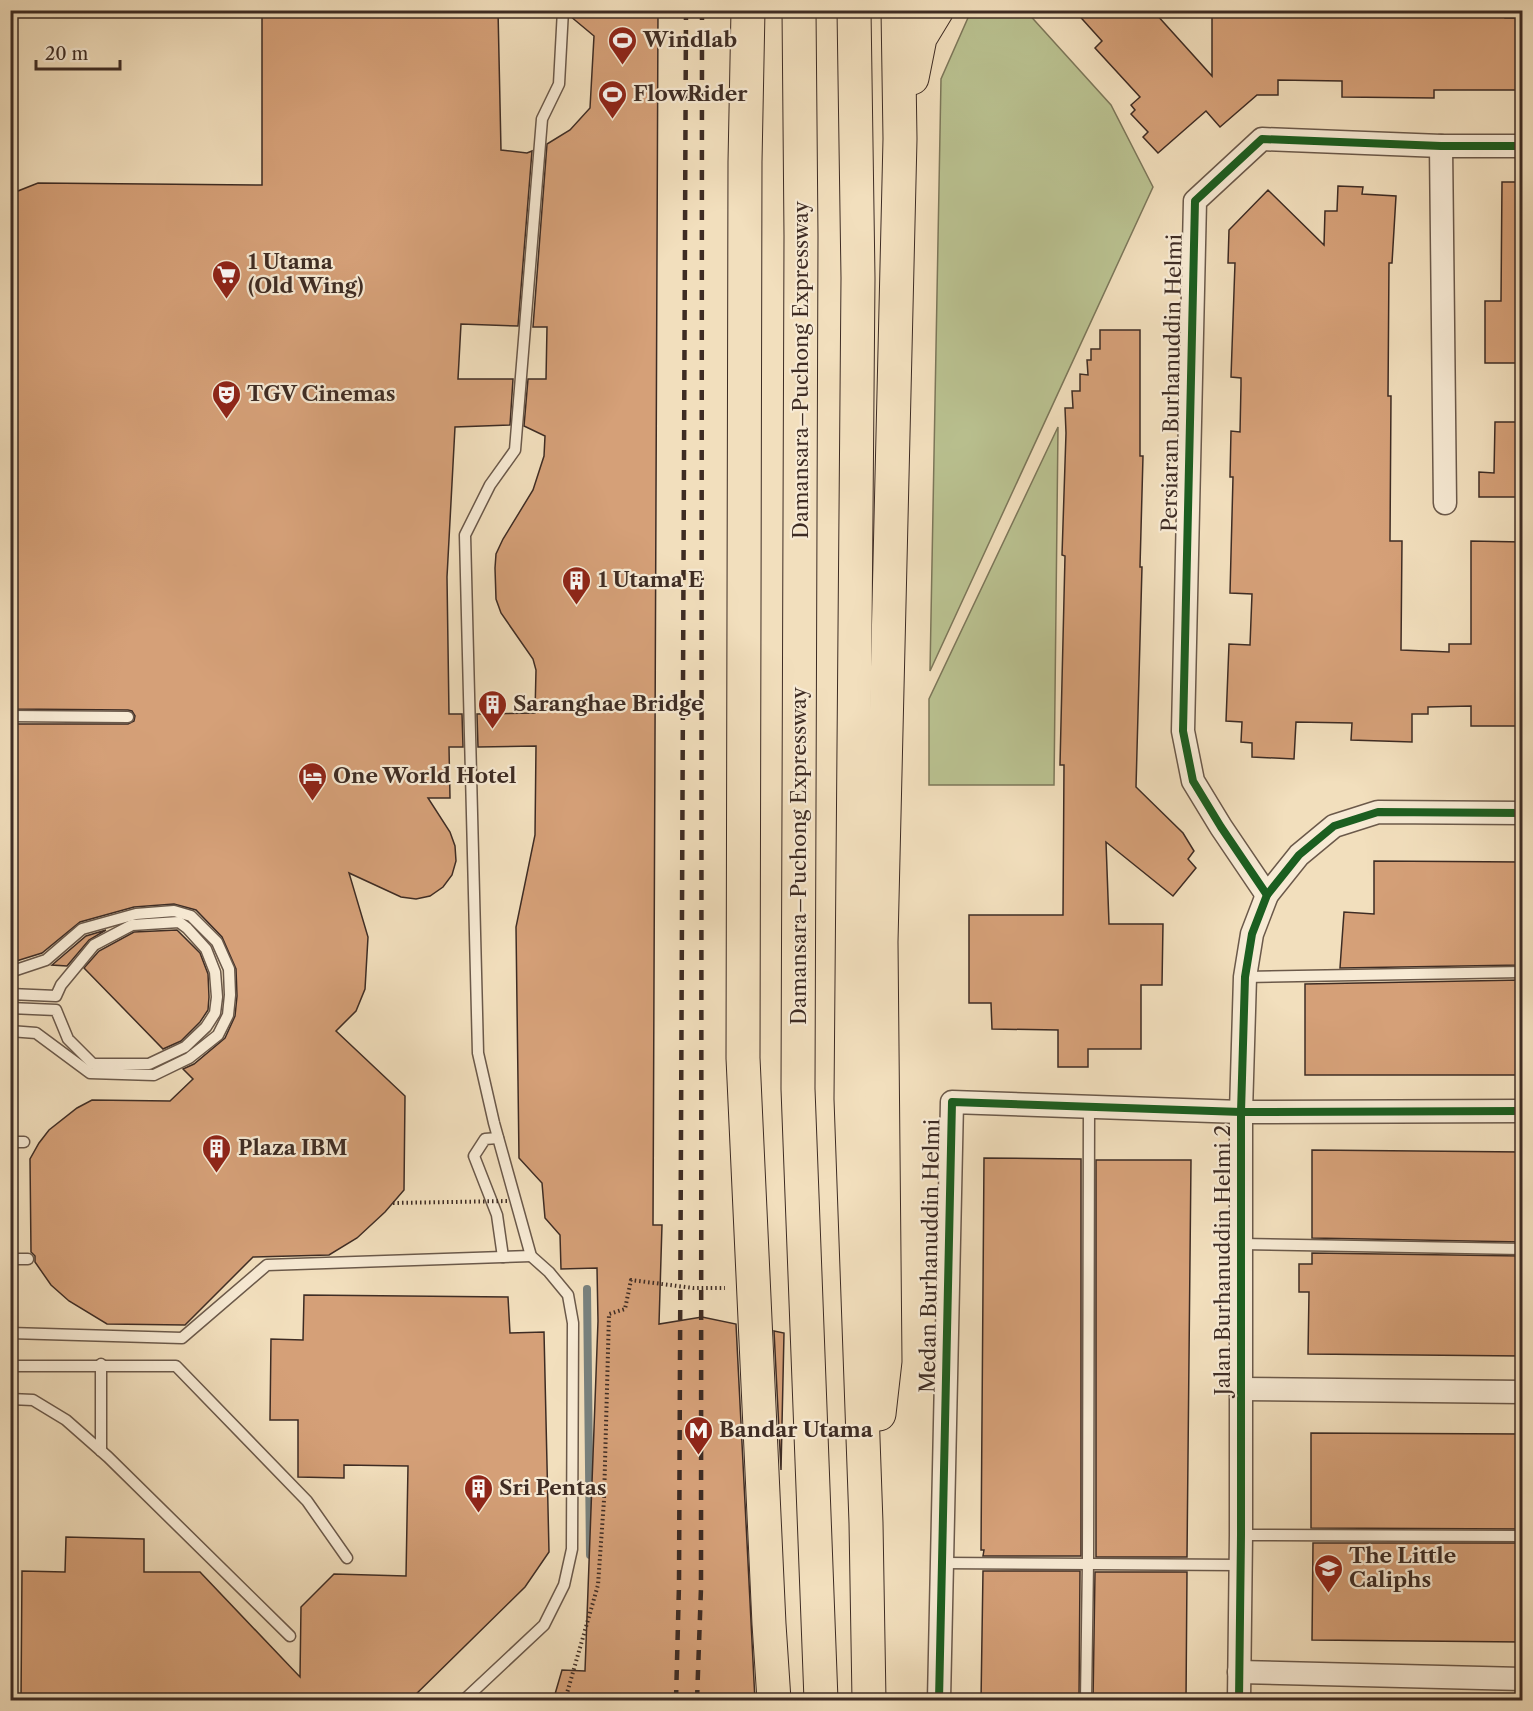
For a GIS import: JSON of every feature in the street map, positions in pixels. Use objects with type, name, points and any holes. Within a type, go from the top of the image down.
[{"type":"highway","points":[[748,10],[745,162],[743,1058],[774,1701]]},
{"type":"highway","points":[[745,162],[756,139],[762,10]]},
{"type":"highway","name":"Damansara–Puchong Expressway","points":[[799,10],[801,236],[798,1089],[821,1701]]},
{"type":"highway","points":[[854,10],[858,278],[851,1100],[866,1523],[869,1701]]},
{"type":"highway","points":[[866,1523],[885,1361],[881,942],[900,139],[898,10]]},
{"type":"highway","points":[[900,139],[920,38],[936,10]]},
{"type":"street","name":"Persiaran Burhanuddin Helmi","points":[[1267,895],[1193,781],[1183,731],[1194,201],[1262,139],[1441,146],[1522,146]]},
{"type":"street","points":[[1441,146],[1445,503]]},
{"type":"street","name":"Jalan Burhanuddin Helmi 2","points":[[1239,1701],[1241,1112],[1245,977],[1252,934],[1267,895],[1299,855],[1334,826],[1378,812],[1522,813]]},
{"type":"street","name":"Medan Burhanuddin Helmi","points":[[939,1701],[952,1102],[1241,1112],[1522,1110]]},
{"type":"street","points":[[1240,1389],[1522,1392]]},
{"type":"street","points":[[1239,1672],[1522,1679]]},
{"type":"lane","points":[[464,1701],[544,1625],[564,1586],[572,1549],[573,1323],[568,1295],[549,1272],[531,1256],[498,1138],[478,1053],[465,535],[490,485],[515,450],[542,119],[559,84],[563,10]]},
{"type":"lane","points":[[10,716],[128,717]]},
{"type":"lane","points":[[10,972],[46,960],[81,929],[136,914],[174,911],[191,916],[217,942],[229,969],[230,994],[228,1015],[218,1035],[189,1058],[154,1075],[90,1073],[36,1033],[10,1031]]},
{"type":"lane","points":[[10,994],[56,996],[61,985],[94,945],[132,925],[179,922],[206,949],[215,972],[218,997],[215,1013],[206,1028],[185,1047],[149,1064],[93,1064],[68,1039],[56,1010],[10,1008]]},
{"type":"lane","points":[[1245,977],[1522,972]]},
{"type":"lane","points":[[1086,1701],[1089,1106]]},
{"type":"lane","points":[[498,1138],[485,1139],[474,1156],[497,1215],[503,1257]]},
{"type":"lane","points":[[10,1142],[24,1142]]},
{"type":"lane","points":[[1241,1244],[1522,1249]]},
{"type":"lane","points":[[10,1333],[182,1338],[267,1265],[531,1256]]},
{"type":"lane","points":[[10,1259],[28,1259]]},
{"type":"lane","points":[[10,1366],[101,1364],[176,1366],[307,1501],[346,1558]]},
{"type":"lane","points":[[101,1364],[101,1451]]},
{"type":"lane","points":[[10,1399],[33,1400],[66,1420],[101,1451],[290,1636]]},
{"type":"lane","points":[[1241,1535],[1522,1536]]},
{"type":"lane","points":[[942,1563],[1088,1562],[1239,1565]]},
{"type":"path","points":[[393,1203],[509,1201]]},
{"type":"path","points":[[565,1701],[598,1585],[604,1500],[609,1314],[625,1309],[631,1280],[693,1288],[731,1288]]},
{"type":"green space","points":[[971,11],[1026,11],[1111,105],[1153,187],[930,671],[941,79]]},
{"type":"green space","points":[[1058,427],[1054,785],[929,785],[929,699]]},
{"type":"building","points":[[262,10],[498,10],[501,150],[527,153],[532,151],[518,326],[461,324],[458,379],[513,379],[510,425],[455,427],[447,577],[449,714],[462,714],[463,747],[449,747],[450,798],[428,798],[450,832],[455,846],[456,861],[452,875],[443,887],[430,896],[416,899],[401,897],[349,873],[368,937],[365,989],[356,1011],[336,1031],[405,1096],[404,1190],[385,1212],[357,1238],[329,1255],[253,1257],[185,1325],[107,1324],[69,1301],[51,1285],[35,1262],[35,1256],[31,1252],[30,1159],[49,1130],[77,1108],[92,1100],[170,1101],[193,1079],[183,1069],[194,1064],[225,1038],[235,1016],[236,969],[222,937],[196,910],[174,904],[134,907],[80,922],[42,953],[10,963],[10,724],[128,724],[134,721],[135,716],[132,711],[128,710],[10,709],[10,200],[18,191],[38,183],[262,185]]},
{"type":"building","name":"1 Utama E","points":[[570,10],[658,10],[653,1225],[662,1225],[659,1324],[702,1317],[736,1324],[755,1701],[553,1701],[562,1670],[585,1671],[598,1321],[597,1268],[561,1269],[560,1235],[545,1218],[542,1183],[519,1158],[516,927],[535,835],[536,746],[478,747],[477,714],[535,713],[536,670],[533,659],[501,613],[496,599],[495,568],[496,554],[533,490],[544,456],[545,436],[524,426],[528,379],[546,379],[547,327],[533,327],[547,144],[570,130],[590,108],[594,36],[570,16]]},
{"type":"building","points":[[1074,10],[1160,10],[1156,14],[1212,76],[1212,15],[1266,16],[1266,10],[1505,10],[1505,18],[1522,18],[1522,90],[1434,90],[1434,98],[1342,97],[1342,81],[1278,80],[1278,95],[1257,95],[1220,127],[1206,111],[1158,153],[1143,137],[1148,132],[1131,114],[1135,110],[1131,105],[1140,97],[1095,48],[1102,41]]},
{"type":"building","points":[[1502,182],[1522,182],[1522,363],[1485,363],[1485,301],[1501,301]]},
{"type":"building","points":[[1338,186],[1363,187],[1362,194],[1396,196],[1392,263],[1389,263],[1388,396],[1391,396],[1390,541],[1402,541],[1401,650],[1449,652],[1449,644],[1471,644],[1471,541],[1522,542],[1522,726],[1471,726],[1471,706],[1428,707],[1428,714],[1412,714],[1412,742],[1351,740],[1352,723],[1296,722],[1294,759],[1252,757],[1252,743],[1241,742],[1242,722],[1226,721],[1229,644],[1250,645],[1252,594],[1230,593],[1233,477],[1230,477],[1231,431],[1240,432],[1241,378],[1231,377],[1235,263],[1228,263],[1229,230],[1268,190],[1324,245],[1325,211],[1337,211]]},
{"type":"building","points":[[1100,330],[1140,330],[1140,456],[1143,456],[1136,787],[1183,833],[1194,851],[1188,859],[1196,868],[1173,896],[1106,842],[1109,924],[1163,924],[1162,985],[1141,985],[1141,1049],[1088,1049],[1088,1067],[1058,1067],[1058,1030],[992,1029],[991,1003],[969,1003],[969,915],[1063,915],[1064,765],[1060,765],[1065,556],[1062,555],[1065,408],[1073,408],[1072,391],[1080,391],[1080,374],[1088,375],[1087,360],[1091,360],[1091,349],[1100,349]]},
{"type":"building","points":[[1495,422],[1522,422],[1522,497],[1479,497],[1479,472],[1494,473]]},
{"type":"building","points":[[1374,861],[1522,862],[1522,965],[1340,968],[1344,912],[1374,914]]},
{"type":"building","points":[[106,930],[89,940],[67,966],[52,965],[86,936]]},
{"type":"building","points":[[177,930],[200,953],[208,974],[208,1010],[200,1022],[181,1041],[163,1049],[84,968],[99,951],[134,932]]},
{"type":"building","points":[[1522,980],[1522,1075],[1305,1075],[1305,984]]},
{"type":"building","points":[[1312,1150],[1522,1152],[1522,1242],[1312,1238]]},
{"type":"building","points":[[984,1158],[1081,1159],[1081,1556],[983,1556],[984,1550],[981,1550]]},
{"type":"building","points":[[1096,1160],[1191,1160],[1187,1557],[1096,1557]]},
{"type":"building","points":[[1312,1253],[1522,1256],[1522,1356],[1308,1354],[1309,1292],[1299,1292],[1299,1264],[1312,1264]]},
{"type":"building","name":"Sri Pentas","points":[[304,1295],[508,1297],[510,1333],[544,1332],[549,1552],[525,1587],[409,1701],[21,1701],[22,1571],[65,1572],[66,1537],[144,1539],[144,1572],[200,1572],[300,1677],[301,1607],[334,1574],[406,1576],[408,1466],[344,1465],[344,1478],[298,1477],[298,1420],[270,1420],[271,1339],[303,1340]]},
{"type":"building","points":[[774,1331],[784,1333],[781,1470]]},
{"type":"building","points":[[1311,1433],[1522,1434],[1522,1529],[1311,1528]]},
{"type":"building","points":[[1313,1543],[1522,1543],[1522,1642],[1312,1640]]},
{"type":"building","points":[[983,1571],[1080,1571],[1079,1701],[981,1701]]},
{"type":"building","points":[[1095,1572],[1187,1572],[1186,1701],[1093,1701]]},
{"type":"waterway","points":[[587,1289],[590,1555]]},
{"type":"railway","points":[[676,1700],[679,1585],[686,10]]},
{"type":"railway","points":[[697,1700],[701,1588],[702,10]]},
{"type":"cycle path","points":[[1267,895],[1193,781],[1183,731],[1195,201],[1262,139],[1441,146],[1522,146]]},
{"type":"cycle path","points":[[1239,1700],[1241,1112],[1245,977],[1252,934],[1267,895],[1299,855],[1334,826],[1378,812],[1522,813]]},
{"type":"cycle path","points":[[939,1700],[952,1102],[1241,1112],[1522,1111]]},
{"type":"place","name":"Windlab","points":[[622,66]]},
{"type":"place","name":"FlowRider","points":[[612,120]]},
{"type":"place","name":"1 Utama (Old Wing)","points":[[227,300]]},
{"type":"place","name":"TGV Cinemas","points":[[226,420]]},
{"type":"place","name":"1 Utama E","points":[[577,606]]},
{"type":"place","name":"Saranghae Bridge","points":[[492,730]]},
{"type":"place","name":"One World Hotel","points":[[312,802]]},
{"type":"place","name":"Plaza IBM","points":[[217,1174]]},
{"type":"place","name":"Bandar Utama","points":[[698,1456]]},
{"type":"place","name":"Sri Pentas","points":[[478,1514]]},
{"type":"place","name":"The Little Caliphs","points":[[1328,1594]]}]
